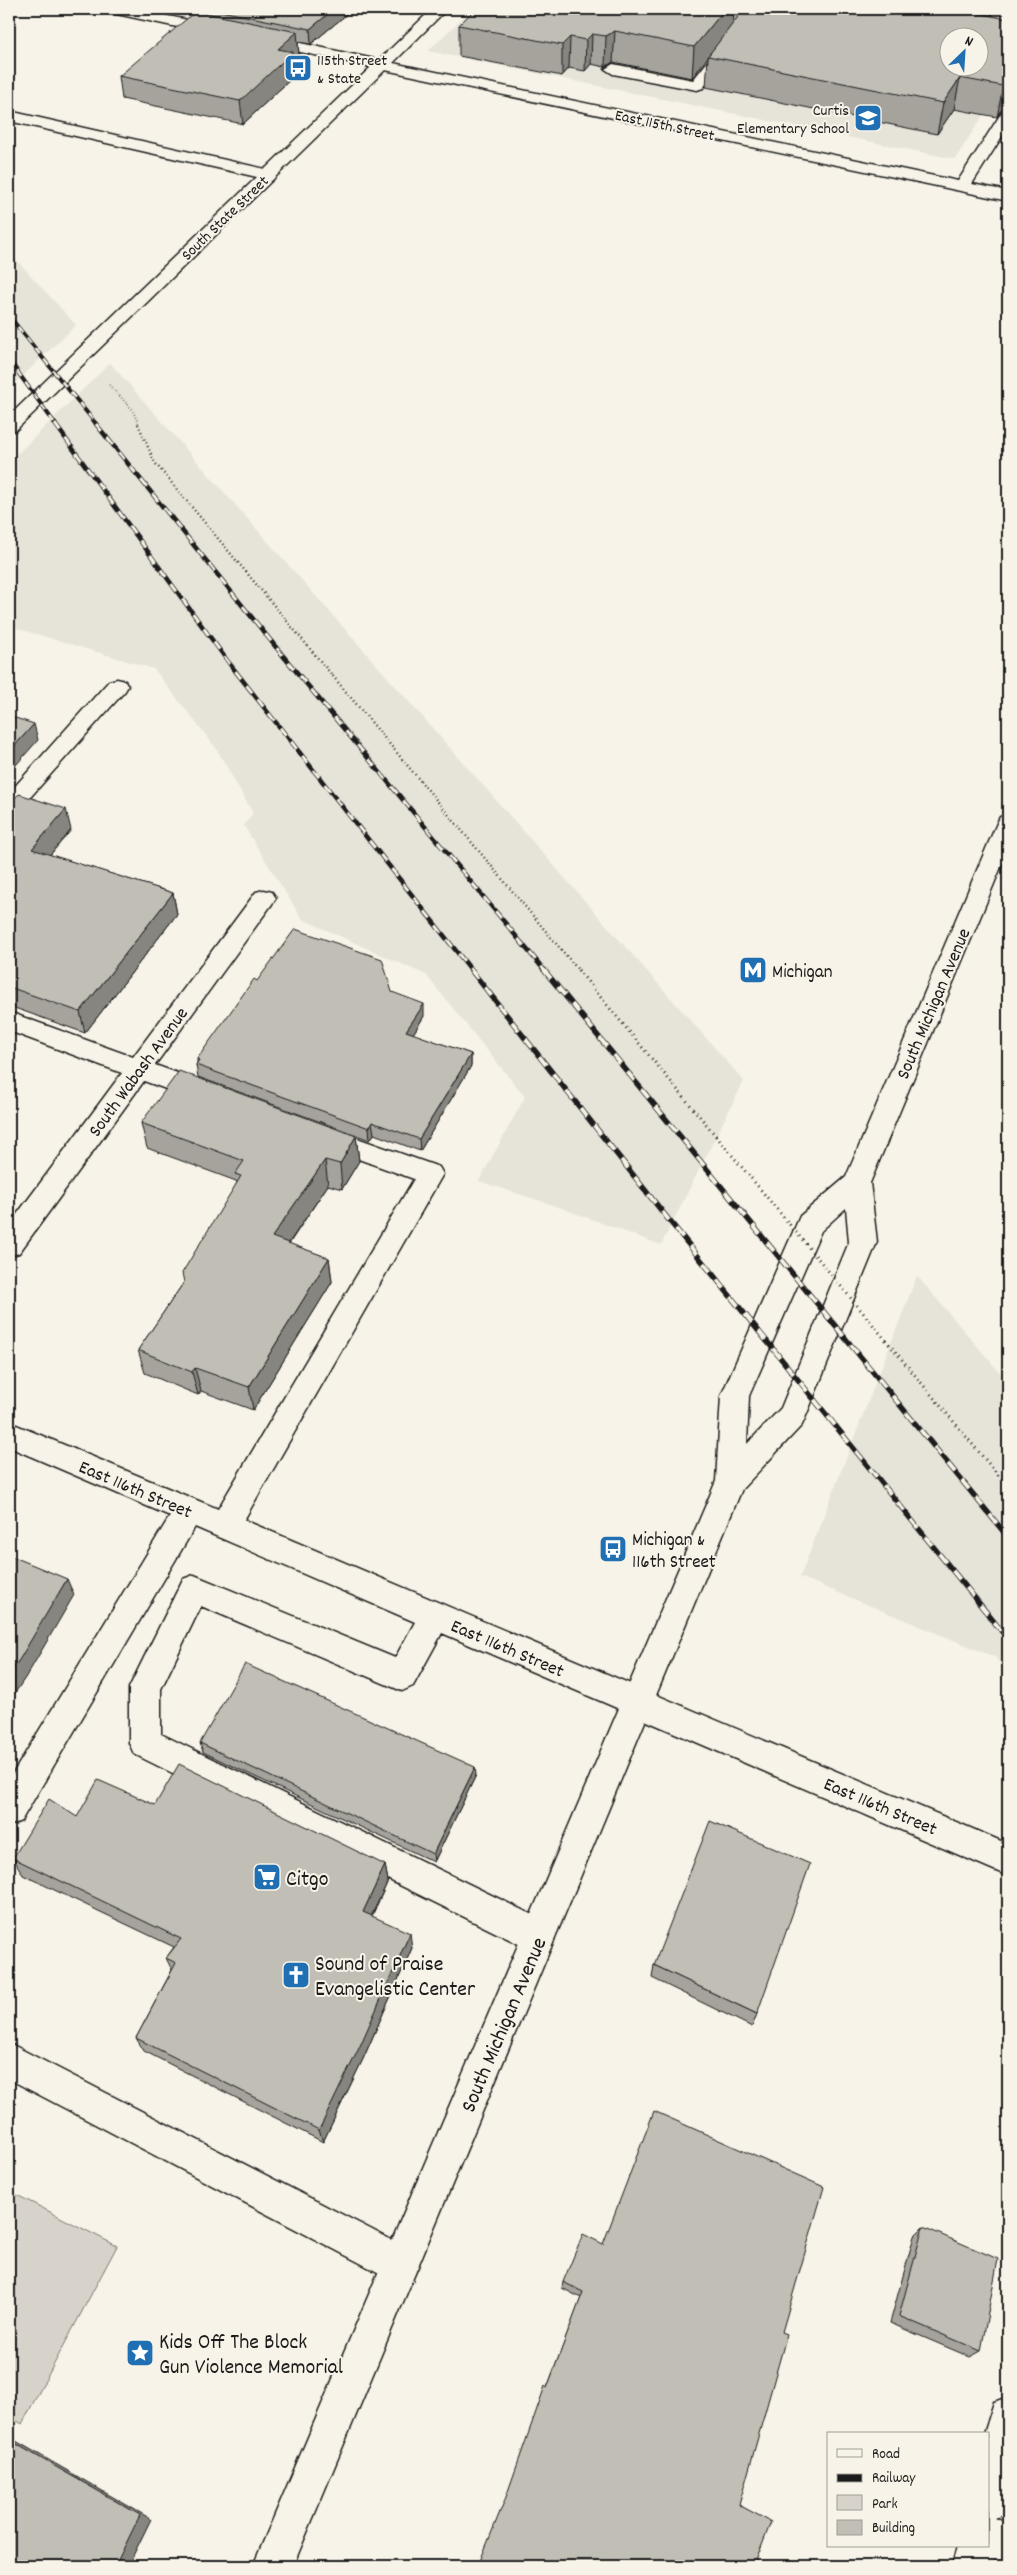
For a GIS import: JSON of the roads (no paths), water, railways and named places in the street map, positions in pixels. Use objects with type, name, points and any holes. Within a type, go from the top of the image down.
[{"type":"street","points":[[112,9],[230,33]]},
{"type":"street","name":"South State Street","points":[[9,426],[440,9]]},
{"type":"street","points":[[949,24],[988,31],[1004,9]]},
{"type":"street","points":[[613,69],[696,85],[738,31]]},
{"type":"street","name":"East 115th Street","points":[[249,37],[962,187],[1006,192]]},
{"type":"street","points":[[962,187],[1008,114]]},
{"type":"street","points":[[9,116],[268,175]]},
{"type":"street","points":[[9,807],[117,686]]},
{"type":"street","name":"South Michigan Avenue","points":[[273,2566],[731,1481],[735,1396],[810,1224],[857,1183],[1008,823]]},
{"type":"street","name":"South Wabash Avenue","points":[[9,1245],[264,898]]},
{"type":"street","points":[[9,1021],[233,1103]]},
{"type":"street","points":[[225,1526],[430,1174],[298,1127]]},
{"type":"street","name":"South Michigan Avenue","points":[[731,1481],[792,1416],[863,1242],[857,1183]]},
{"type":"street","name":"East 116th Street","points":[[9,1434],[1008,1860]]},
{"type":"street","points":[[9,1810],[189,1511]]},
{"type":"street","points":[[435,1616],[402,1676],[194,1588],[145,1688],[145,1744],[539,1936]]},
{"type":"street","points":[[9,2060],[400,2264]]},
{"type":"street","points":[[990,2492],[1008,2416]]},
{"type":"street","points":[[990,2537],[1008,2546]]},
{"type":"street","points":[[972,2566],[976,2548]]},
{"type":"railway","points":[[9,316],[97,425]]},
{"type":"railway","points":[[9,360],[56,425]]},
{"type":"railway","points":[[55,424],[229,663],[472,971]]},
{"type":"railway","points":[[96,424],[275,646],[545,971]]},
{"type":"railway","points":[[471,970],[672,1224],[1008,1639]]},
{"type":"railway","points":[[544,970],[1008,1537]]},
{"type":"place","name":"115th Street & State","points":[[298,68]]},
{"type":"place","name":"Curtis Elementary School","points":[[868,118]]},
{"type":"place","name":"Michigan","points":[[753,970]]},
{"type":"place","name":"Michigan & 116th Street","points":[[613,1549]]},
{"type":"place","name":"Citgo","points":[[267,1877]]},
{"type":"place","name":"Sound of Praise Evangelistic Center","points":[[296,1975]]},
{"type":"place","name":"Kids Off The Block Gun Violence Memorial","points":[[140,2353]]}]
